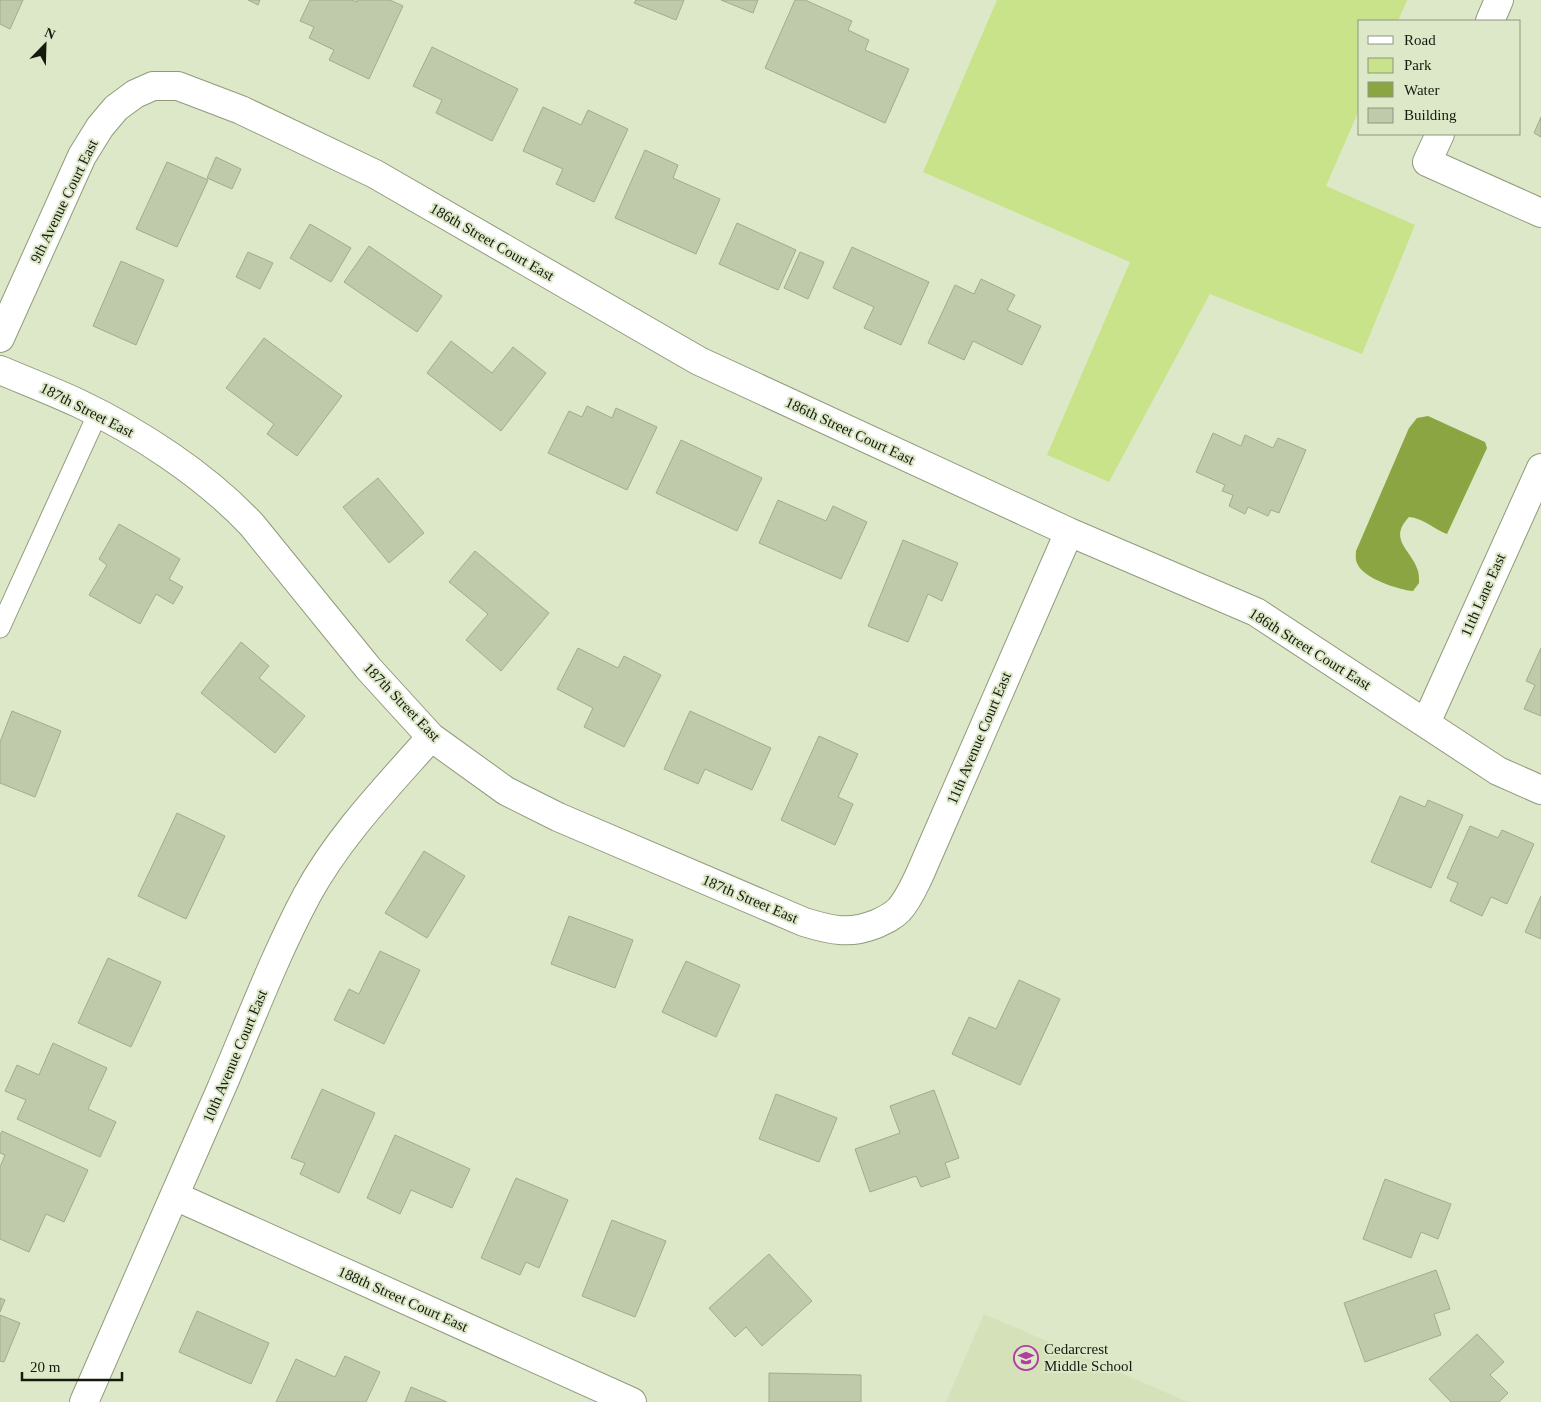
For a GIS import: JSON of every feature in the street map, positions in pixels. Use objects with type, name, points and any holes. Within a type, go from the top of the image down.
[{"type":"street","points":[[1490,20],[1499,0]]},
{"type":"street","name":"9th Avenue Court East","points":[[0,338],[82,156],[100,127],[116,108],[135,94],[153,86]]},
{"type":"street","name":"186th Street Court East","points":[[153,86],[178,86],[242,110],[375,174],[699,361],[1069,532],[1256,612],[1498,771],[1541,790]]},
{"type":"street","points":[[1440,135],[1427,162],[1541,213]]},
{"type":"street","name":"187th Street East","points":[[0,370],[77,402],[124,427],[204,480],[232,504],[252,525],[368,668],[431,737],[506,791],[558,817],[804,922],[829,930],[854,931],[870,926]]},
{"type":"street","name":"11th Lane East","points":[[1426,723],[1541,468]]},
{"type":"street","name":"11th Avenue Court East","points":[[870,926],[888,919],[899,910],[908,898],[1069,532]]},
{"type":"street","name":"10th Avenue Court East","points":[[84,1402],[282,947],[308,894],[333,854],[358,820],[431,737]]},
{"type":"street","name":"188th Street Court East","points":[[175,1196],[632,1402]]},
{"type":"lane","points":[[0,628],[98,413]]},
{"type":"shaded area","name":"Cedarcrest Middle School","points":[[984,1314],[1188,1402],[946,1402]]},
{"type":"green space","points":[[997,0],[1407,0],[1398,20],[1358,20],[1358,113],[1326,186],[1415,225],[1362,354],[1210,294],[1109,482],[1047,455],[1130,262],[923,172]]},
{"type":"water","points":[[1428,416],[1485,442],[1487,448],[1447,534],[1414,518],[1409,517],[1403,525],[1400,532],[1401,539],[1419,574],[1419,583],[1413,591],[1390,586],[1366,574],[1357,563],[1356,551],[1409,428],[1417,418]]},
{"type":"building","points":[[0,0],[23,0],[10,29],[0,24]]},
{"type":"building","points":[[248,0],[260,0],[258,5]]},
{"type":"building","points":[[310,0],[352,0],[357,2],[357,0],[390,0],[403,6],[369,79],[329,60],[334,50],[309,38],[314,27],[300,21]]},
{"type":"building","points":[[636,0],[684,0],[676,20],[634,3]]},
{"type":"building","points":[[721,0],[758,0],[753,13]]},
{"type":"building","points":[[795,0],[805,0],[852,21],[848,30],[869,40],[865,50],[909,69],[885,123],[765,68]]},
{"type":"building","points":[[432,47],[518,89],[492,141],[436,113],[442,100],[413,86]]},
{"type":"building","points":[[543,107],[581,125],[588,110],[628,129],[594,202],[556,184],[563,169],[523,151]]},
{"type":"building","points":[[1541,117],[1541,137],[1534,133]]},
{"type":"building","points":[[645,150],[678,165],[673,178],[720,199],[696,254],[615,218]]},
{"type":"building","points":[[216,157],[241,169],[232,189],[207,178]]},
{"type":"building","points":[[167,162],[208,180],[177,247],[136,229]]},
{"type":"building","points":[[737,223],[796,250],[778,290],[719,264]]},
{"type":"building","points":[[310,224],[351,248],[331,282],[290,258]]},
{"type":"building","points":[[369,246],[442,296],[417,332],[344,282]]},
{"type":"building","points":[[852,247],[929,282],[901,345],[864,328],[874,307],[833,288]]},
{"type":"building","points":[[248,252],[273,263],[260,289],[236,277]]},
{"type":"building","points":[[800,252],[824,262],[808,299],[784,288]]},
{"type":"building","points":[[121,261],[164,280],[136,345],[93,326]]},
{"type":"building","points":[[981,279],[1015,295],[1007,310],[1041,326],[1022,365],[973,341],[964,360],[928,343],[955,285],[974,294]]},
{"type":"building","points":[[264,338],[342,396],[297,456],[267,434],[274,424],[226,388]]},
{"type":"building","points":[[451,341],[492,373],[513,347],[546,373],[501,431],[427,373]]},
{"type":"building","points":[[587,406],[612,418],[616,408],[657,427],[627,490],[548,453],[569,411],[582,417]]},
{"type":"building","points":[[1213,433],[1241,446],[1245,435],[1273,448],[1278,438],[1306,450],[1279,513],[1271,510],[1268,516],[1248,507],[1245,514],[1229,506],[1233,495],[1222,491],[1225,485],[1196,472]]},
{"type":"building","points":[[681,440],[762,478],[737,531],[656,493]]},
{"type":"building","points":[[378,478],[424,533],[389,563],[343,507]]},
{"type":"building","points":[[778,500],[826,521],[833,506],[867,522],[841,579],[759,543]]},
{"type":"building","points":[[119,524],[180,559],[169,579],[183,587],[173,604],[156,594],[140,624],[89,595],[107,565],[99,559]]},
{"type":"building","points":[[903,540],[958,563],[942,601],[928,594],[908,642],[868,626]]},
{"type":"building","points":[[475,551],[549,613],[501,671],[466,640],[488,614],[449,582]]},
{"type":"building","points":[[241,642],[269,666],[259,678],[305,716],[275,753],[201,693]]},
{"type":"building","points":[[578,648],[618,668],[624,656],[661,675],[624,747],[584,727],[593,708],[557,689]]},
{"type":"building","points":[[1541,648],[1541,716],[1524,709],[1535,685],[1526,681]]},
{"type":"building","points":[[12,711],[61,731],[35,797],[0,783],[0,742]]},
{"type":"building","points":[[690,711],[771,748],[752,790],[705,769],[698,784],[664,769]]},
{"type":"building","points":[[819,736],[858,754],[838,797],[853,804],[835,845],[781,820]]},
{"type":"building","points":[[1400,796],[1425,807],[1428,800],[1463,815],[1431,888],[1371,862]]},
{"type":"building","points":[[177,813],[225,836],[186,919],[138,896]]},
{"type":"building","points":[[1470,826],[1498,838],[1502,830],[1534,844],[1507,904],[1491,897],[1482,916],[1450,901],[1458,883],[1447,878]]},
{"type":"building","points":[[424,851],[465,876],[427,938],[385,913]]},
{"type":"building","points":[[1541,896],[1541,939],[1525,932]]},
{"type":"building","points":[[569,916],[633,940],[615,988],[551,964]]},
{"type":"building","points":[[380,951],[420,970],[384,1044],[334,1020],[349,989],[359,994]]},
{"type":"building","points":[[108,958],[161,982],[131,1047],[78,1023]]},
{"type":"building","points":[[686,961],[740,985],[716,1037],[662,1012]]},
{"type":"building","points":[[1019,980],[1060,999],[1020,1085],[952,1054],[969,1017],[996,1029]]},
{"type":"building","points":[[53,1043],[107,1068],[88,1109],[116,1122],[100,1157],[17,1119],[26,1100],[5,1091],[17,1065],[39,1075]]},
{"type":"building","points":[[322,1089],[375,1113],[339,1193],[300,1174],[305,1163],[291,1158]]},
{"type":"building","points":[[934,1090],[959,1158],[945,1163],[950,1177],[921,1187],[916,1176],[870,1192],[855,1149],[900,1133],[890,1106]]},
{"type":"building","points":[[776,1094],[837,1118],[819,1162],[759,1139]]},
{"type":"building","points":[[2,1131],[88,1170],[64,1222],[46,1214],[29,1252],[0,1239],[0,1167],[5,1155],[0,1153],[0,1135]]},
{"type":"building","points":[[395,1135],[470,1169],[452,1208],[411,1190],[400,1214],[367,1198]]},
{"type":"building","points":[[516,1178],[568,1200],[539,1268],[526,1262],[520,1275],[481,1258]]},
{"type":"building","points":[[1385,1179],[1451,1204],[1438,1239],[1421,1232],[1411,1258],[1363,1239]]},
{"type":"building","points":[[612,1220],[666,1241],[635,1317],[582,1296]]},
{"type":"building","points":[[769,1254],[812,1301],[762,1346],[746,1327],[735,1337],[709,1308]]},
{"type":"building","points":[[1436,1270],[1450,1309],[1434,1314],[1441,1335],[1365,1362],[1344,1303]]},
{"type":"building","points":[[0,1298],[5,1300],[0,1312]]},
{"type":"building","points":[[197,1311],[269,1343],[251,1384],[179,1352]]},
{"type":"building","points":[[0,1315],[20,1323],[4,1362],[0,1361]]},
{"type":"building","points":[[1477,1334],[1504,1362],[1490,1375],[1508,1393],[1499,1402],[1451,1402],[1429,1379]]},
{"type":"building","points":[[345,1356],[380,1372],[366,1402],[276,1402],[296,1359],[335,1377]]},
{"type":"building","points":[[769,1373],[861,1375],[861,1402],[769,1402]]},
{"type":"building","points":[[411,1387],[447,1402],[405,1402]]},
{"type":"place","name":"Cedarcrest Middle School","points":[[1026,1358]]}]
